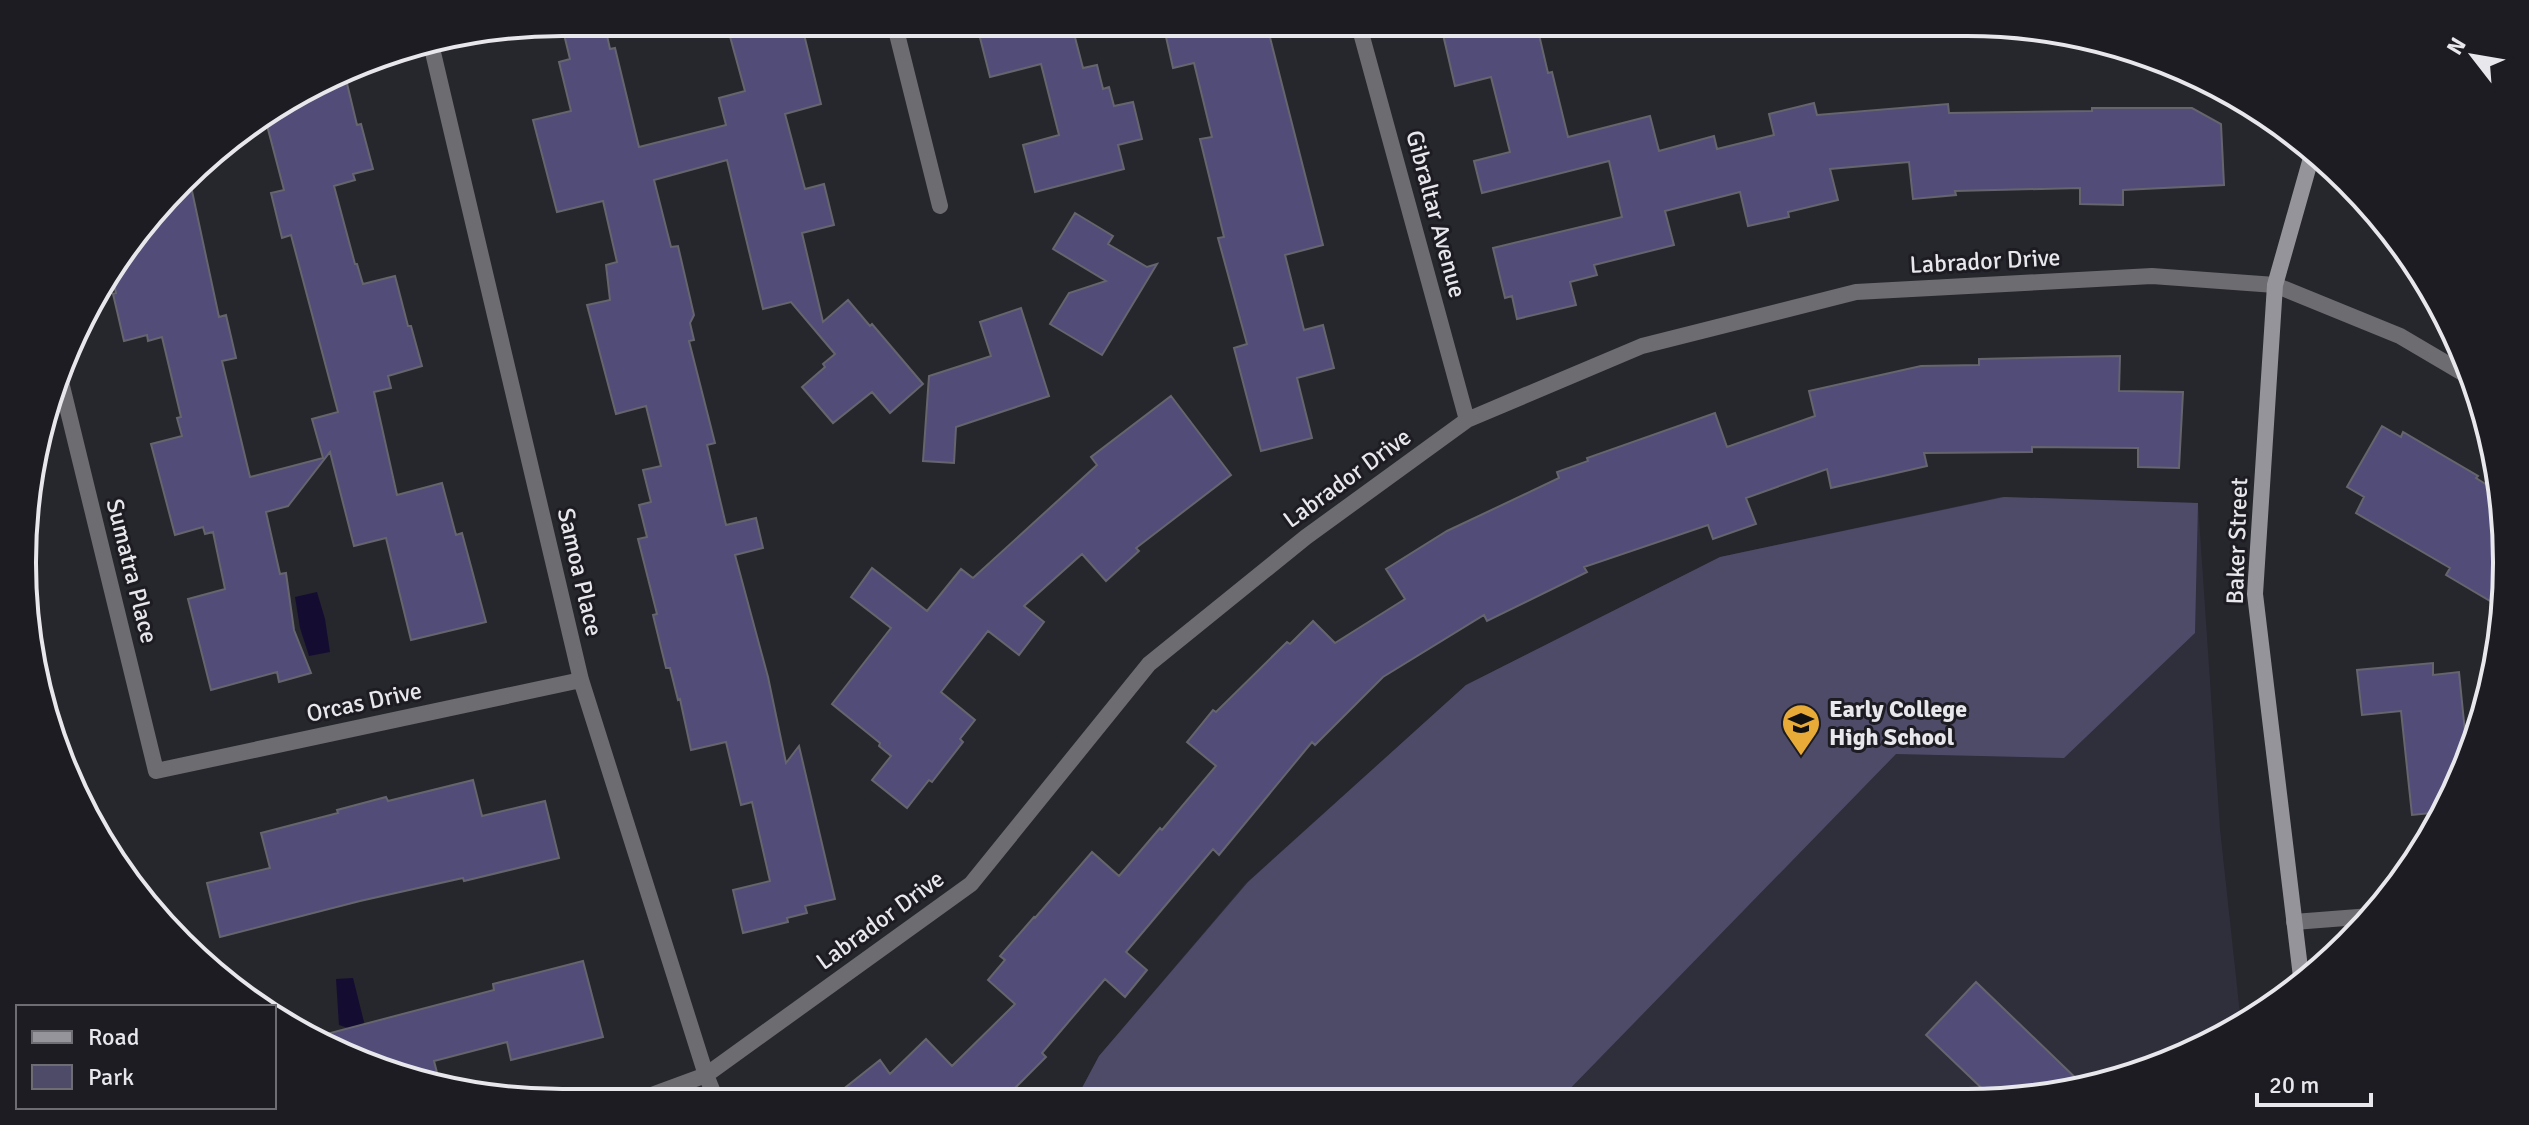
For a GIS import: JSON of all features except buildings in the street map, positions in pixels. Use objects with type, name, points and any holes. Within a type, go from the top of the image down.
[{"type":"street","points":[[898,36],[940,206]]},
{"type":"street","name":"Gibraltar Avenue","points":[[1362,36],[1467,420]]},
{"type":"street","name":"Samoa Place","points":[[433,52],[581,680],[712,1089]]},
{"type":"street","name":"Baker Street","points":[[2300,969],[2255,594],[2275,285],[2310,163]]},
{"type":"street","name":"Labrador Drive","points":[[668,1089],[706,1075],[971,884],[1149,664],[1306,537],[1467,420],[1642,346],[1856,292],[2152,276],[2275,285],[2400,336],[2456,369]]},
{"type":"street","name":"Sumatra Place","points":[[64,394],[156,771]]},
{"type":"street","name":"Orcas Drive","points":[[156,771],[581,680]]},
{"type":"street","points":[[2294,922],[2355,917]]},
{"type":"shaded area","name":"Early College High School","points":[[2000,497],[2198,503],[2220,829],[2240,1012],[2199,1035],[2136,1061],[2069,1079],[2001,1088],[1081,1089],[1099,1056],[1245,884],[1466,685],[1720,557]]},
{"type":"shaded area","points":[[317,592],[330,652],[309,656],[295,597]]},
{"type":"shaded area","points":[[353,978],[365,1026],[346,1034],[348,1028],[339,1025],[336,979]]},
{"type":"green space","name":"Early College High School","points":[[2004,497],[2198,503],[2195,633],[2064,758],[1896,754],[1570,1089],[1081,1089],[1099,1056],[1248,882],[1466,685],[1720,557]]},
{"type":"place","name":"Early College High School","points":[[1801,757]]}]
